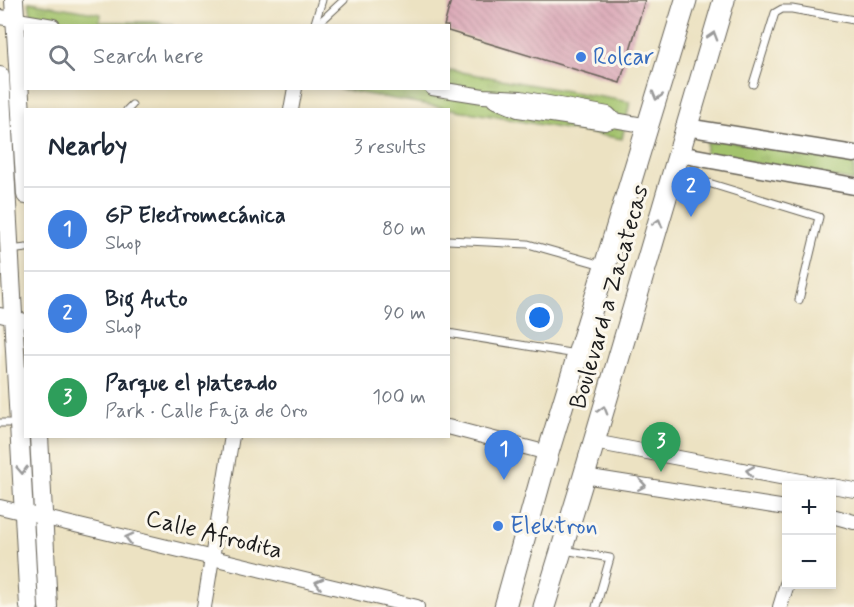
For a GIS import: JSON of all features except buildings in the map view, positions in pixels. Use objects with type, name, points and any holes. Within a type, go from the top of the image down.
[{"type":"main road","points":[[14,0],[8,18],[18,156],[17,249],[13,318],[22,423],[29,607]]},
{"type":"main road","name":"Boulevard a Zacatecas","points":[[506,607],[548,453],[686,0]]},
{"type":"main road","name":"Boulevard a Zacatecas","points":[[544,607],[724,0]]},
{"type":"main road","points":[[0,76],[24,185]]},
{"type":"main road","points":[[39,438],[48,607]]},
{"type":"street","points":[[8,18],[42,24]]},
{"type":"street","points":[[291,108],[295,90]]},
{"type":"street","points":[[445,90],[483,96],[518,110],[605,123],[614,120],[649,126]]},
{"type":"street","points":[[686,127],[854,154]]},
{"type":"street","points":[[676,163],[854,186]]},
{"type":"street","points":[[450,428],[548,453]]},
{"type":"street","points":[[204,607],[232,438]]},
{"type":"street","points":[[594,442],[803,481]]},
{"type":"street","points":[[584,476],[782,507]]},
{"type":"street","points":[[836,487],[854,490]]},
{"type":"street","name":"Calle Afrodita","points":[[0,507],[417,607]]},
{"type":"street","points":[[836,517],[854,522]]},
{"type":"street","points":[[780,607],[786,589]]},
{"type":"lane","points":[[316,24],[322,0]]},
{"type":"lane","points":[[317,24],[344,0]]},
{"type":"lane","points":[[753,84],[775,13],[782,9],[792,9],[854,19]]},
{"type":"lane","points":[[676,163],[819,218],[799,300]]},
{"type":"lane","points":[[450,240],[528,244],[606,267]]},
{"type":"lane","points":[[450,333],[579,354]]},
{"type":"lane","points":[[0,423],[22,423]]},
{"type":"lane","points":[[561,549],[610,558],[596,607]]},
{"type":"green space","points":[[29,2],[101,14],[100,22],[167,24],[33,24]]},
{"type":"green space","points":[[450,70],[630,102],[622,139],[344,90],[450,90]]},
{"type":"green space","points":[[708,138],[854,162],[854,181],[705,154]]},
{"type":"place","name":"Rolcar","points":[[581,57]]},
{"type":"place","name":"Big Auto","points":[[691,217]]},
{"type":"place","name":"Parque el plateado","points":[[661,472]]},
{"type":"place","name":"GP Electromecánica","points":[[504,480]]},
{"type":"place","name":"Elektron","points":[[498,526]]}]
